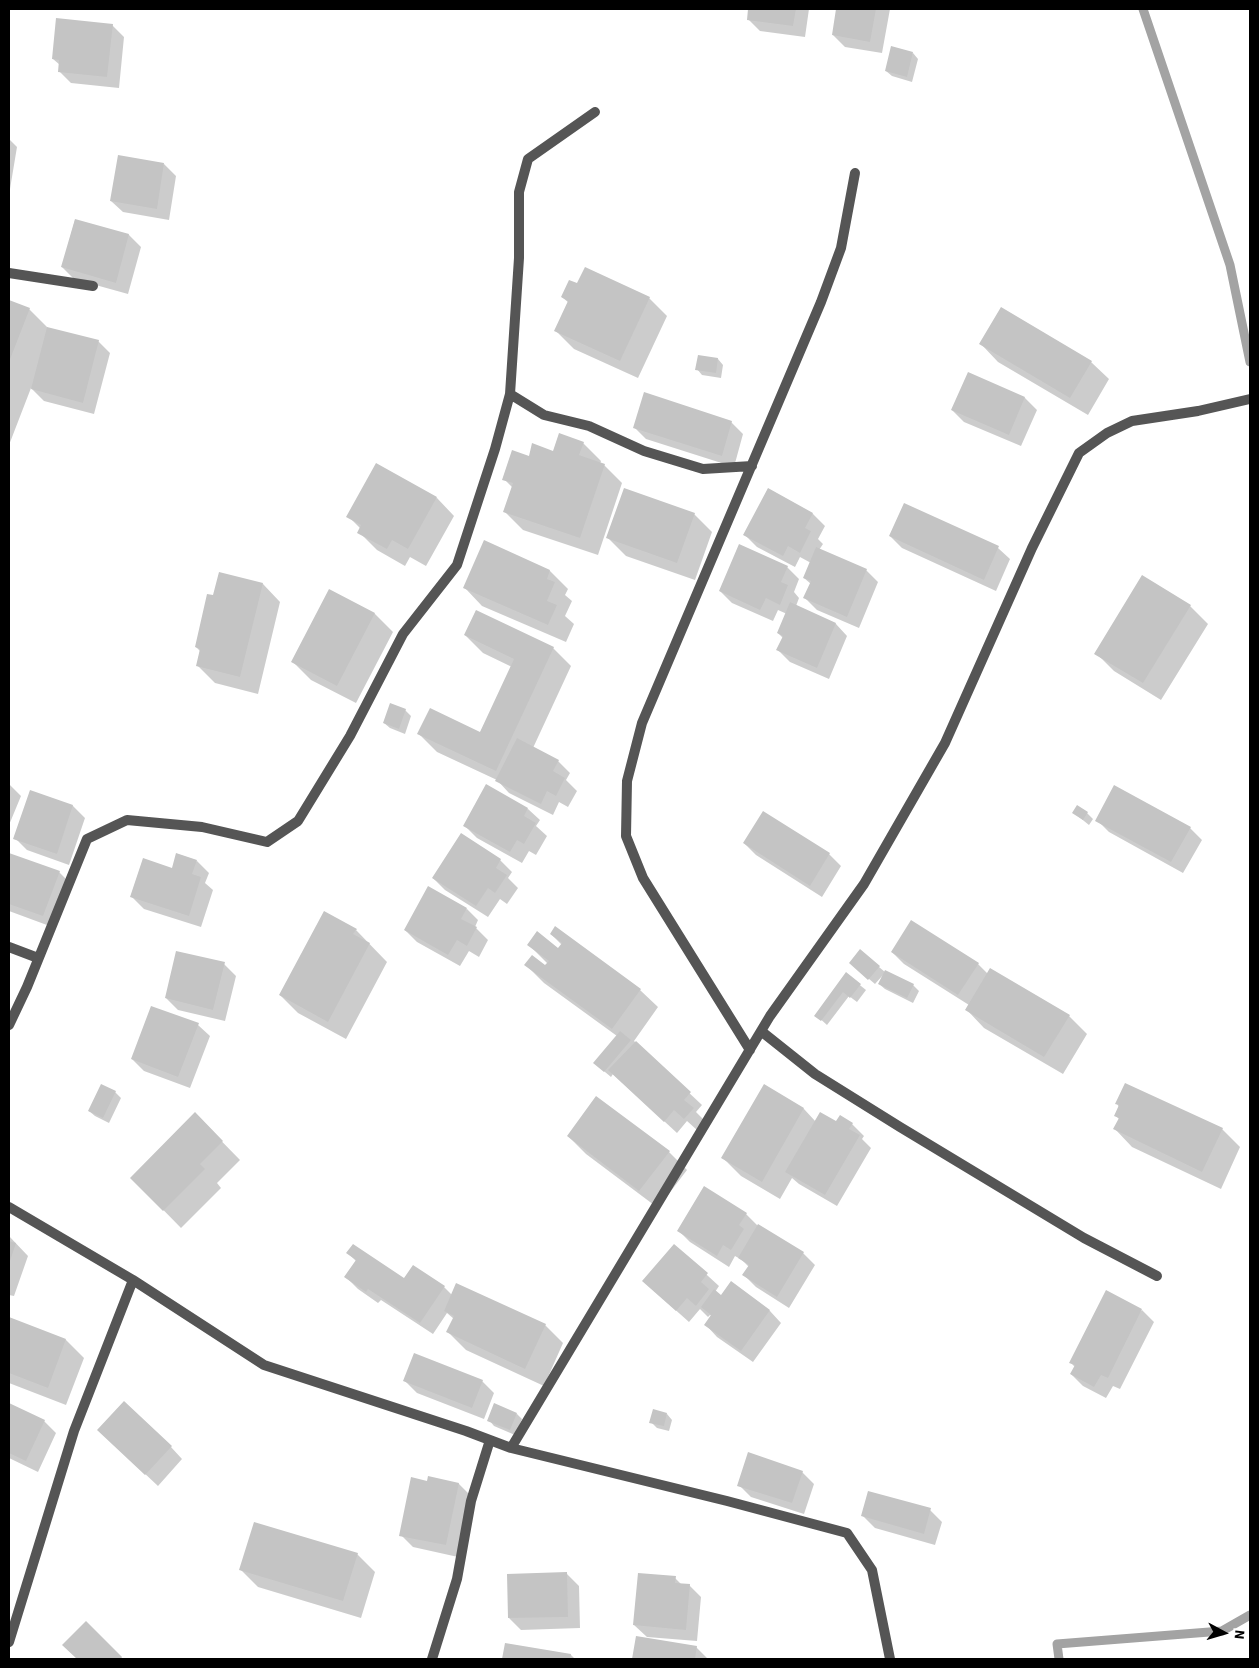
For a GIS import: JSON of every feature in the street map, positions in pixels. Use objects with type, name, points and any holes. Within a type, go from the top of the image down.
[{"type":"street","points":[[9,1025],[27,987],[87,839],[127,820],[202,827],[267,842],[298,822],[350,736],[403,634],[457,564],[495,449],[510,394],[519,258],[519,192],[528,159],[595,112]]},
{"type":"street","points":[[750,1050],[643,878],[626,836],[627,781],[642,723],[821,302],[841,248],[856,173]]},
{"type":"street","points":[[9,273],[93,286]]},
{"type":"street","points":[[510,394],[544,415],[589,426],[644,451],[704,469],[752,466]]},
{"type":"street","points":[[511,1448],[761,1031],[864,884],[945,743],[1032,548],[1079,453],[1107,433],[1132,421],[1220,407],[1250,399]]},
{"type":"street","points":[[9,947],[38,958]]},
{"type":"street","points":[[761,1031],[815,1074],[900,1127],[1084,1238],[1157,1276]]},
{"type":"street","points":[[9,1207],[133,1280],[264,1365],[511,1448],[727,1501],[847,1533],[872,1570],[890,1659]]},
{"type":"street","points":[[9,1642],[74,1431],[133,1280]]},
{"type":"street","points":[[432,1659],[457,1579],[471,1501],[490,1440]]},
{"type":"building","points":[[748,9],[796,9],[793,26],[747,20]]},
{"type":"building","points":[[836,9],[876,9],[870,42],[832,35]]},
{"type":"building","points":[[56,18],[113,24],[107,77],[58,72],[59,60],[52,59]]},
{"type":"building","points":[[891,46],[913,52],[907,77],[885,71]]},
{"type":"building","points":[[118,155],[164,163],[157,209],[110,201]]},
{"type":"building","points":[[75,219],[129,234],[116,283],[61,267]]},
{"type":"building","points":[[585,267],[650,297],[620,361],[554,331],[568,301],[561,297],[569,280],[577,283]]},
{"type":"building","points":[[9,300],[30,308],[9,362]]},
{"type":"building","points":[[1001,307],[1092,361],[1070,398],[979,344]]},
{"type":"building","points":[[47,327],[99,340],[83,403],[31,389]]},
{"type":"building","points":[[698,355],[718,358],[716,373],[695,370]]},
{"type":"building","points":[[968,372],[1025,397],[1009,435],[951,410]]},
{"type":"building","points":[[644,392],[732,421],[722,456],[633,428]]},
{"type":"building","points":[[559,433],[584,442],[579,455],[605,464],[580,538],[503,512],[513,483],[502,480],[512,450],[529,456],[532,443],[553,451]]},
{"type":"building","points":[[376,463],[437,497],[408,549],[392,540],[387,549],[357,533],[361,525],[346,517]]},
{"type":"building","points":[[624,488],[695,513],[677,563],[606,538]]},
{"type":"building","points":[[768,488],[813,513],[805,528],[811,531],[800,553],[788,546],[783,556],[743,535]]},
{"type":"building","points":[[904,503],[999,546],[984,580],[889,536]]},
{"type":"building","points":[[484,540],[550,570],[547,579],[555,582],[547,601],[557,605],[548,625],[463,588]]},
{"type":"building","points":[[739,544],[788,566],[781,582],[788,585],[780,605],[766,598],[760,610],[719,591]]},
{"type":"building","points":[[816,547],[867,569],[847,617],[803,598],[811,581],[803,578]]},
{"type":"building","points":[[219,572],[263,583],[240,677],[196,666],[200,649],[195,647],[207,594],[213,595]]},
{"type":"building","points":[[1142,575],[1191,605],[1143,683],[1094,654]]},
{"type":"building","points":[[329,589],[375,613],[337,686],[291,662]]},
{"type":"building","points":[[790,602],[836,623],[817,668],[776,650],[783,636],[777,633]]},
{"type":"building","points":[[476,610],[554,647],[496,771],[417,734],[430,708],[480,732],[514,659],[464,635]]},
{"type":"building","points":[[390,703],[406,709],[399,729],[383,723]]},
{"type":"building","points":[[517,738],[559,760],[553,771],[565,778],[556,796],[547,791],[541,804],[495,781]]},
{"type":"building","points":[[486,784],[528,808],[524,816],[536,823],[524,844],[517,840],[510,852],[463,826]]},
{"type":"building","points":[[1114,785],[1191,827],[1171,862],[1095,821]]},
{"type":"building","points":[[30,790],[73,805],[57,854],[13,839]]},
{"type":"building","points":[[1077,805],[1088,812],[1083,820],[1072,813]]},
{"type":"building","points":[[763,811],[830,853],[810,886],[743,843]]},
{"type":"building","points":[[461,833],[501,859],[496,868],[507,875],[495,893],[488,888],[476,906],[432,878]]},
{"type":"building","points":[[9,853],[60,871],[43,916],[9,904]]},
{"type":"building","points":[[176,853],[197,860],[192,874],[201,877],[189,916],[130,897],[143,858],[172,868]]},
{"type":"building","points":[[428,886],[467,908],[461,919],[477,927],[467,946],[457,940],[448,955],[404,930]]},
{"type":"building","points":[[324,911],[357,929],[353,934],[370,943],[328,1022],[279,995]]},
{"type":"building","points":[[911,920],[979,963],[958,995],[891,952]]},
{"type":"building","points":[[555,926],[641,989],[612,1029],[524,965],[532,955],[545,965],[549,961],[527,945],[537,931],[558,948],[562,943],[550,934]]},
{"type":"building","points":[[860,949],[880,966],[868,980],[849,963]]},
{"type":"building","points":[[176,951],[225,962],[213,1010],[165,998]]},
{"type":"building","points":[[990,968],[1070,1015],[1044,1057],[965,1010]]},
{"type":"building","points":[[885,970],[914,984],[907,998],[878,984]]},
{"type":"building","points":[[846,972],[861,984],[850,998],[843,992],[821,1021],[814,1016]]},
{"type":"building","points":[[151,1006],[199,1023],[178,1077],[131,1059]]},
{"type":"building","points":[[620,1031],[631,1040],[604,1072],[593,1063]]},
{"type":"building","points":[[636,1041],[691,1092],[684,1100],[694,1108],[684,1119],[674,1110],[664,1122],[608,1070]]},
{"type":"building","points":[[1125,1083],[1223,1128],[1202,1172],[1113,1129],[1119,1118],[1114,1116],[1119,1105],[1115,1104]]},
{"type":"building","points":[[101,1084],[116,1091],[103,1118],[88,1111]]},
{"type":"building","points":[[764,1084],[804,1108],[762,1182],[721,1158]]},
{"type":"building","points":[[596,1096],[670,1151],[639,1191],[567,1136]]},
{"type":"building","points":[[195,1112],[223,1141],[200,1164],[205,1169],[163,1211],[130,1178]]},
{"type":"building","points":[[820,1112],[836,1121],[840,1115],[853,1123],[849,1129],[860,1135],[825,1195],[785,1172]]},
{"type":"building","points":[[704,1186],[747,1213],[739,1225],[744,1229],[731,1250],[723,1245],[717,1256],[677,1231]]},
{"type":"building","points":[[758,1224],[804,1252],[777,1297],[742,1275],[749,1265],[738,1258]]},
{"type":"building","points":[[9,1241],[16,1243],[9,1264]]},
{"type":"building","points":[[353,1244],[404,1278],[413,1265],[445,1286],[420,1323],[368,1289],[366,1292],[344,1277],[356,1260],[346,1253]]},
{"type":"building","points":[[674,1244],[708,1273],[701,1282],[709,1289],[696,1306],[687,1298],[676,1311],[642,1281]]},
{"type":"building","points":[[731,1281],[770,1310],[741,1351],[704,1325],[711,1315],[701,1307],[714,1289],[721,1295]]},
{"type":"building","points":[[456,1283],[546,1324],[525,1369],[446,1332],[454,1316],[444,1311]]},
{"type":"building","points":[[1106,1290],[1142,1309],[1108,1378],[1101,1375],[1094,1387],[1070,1374],[1075,1365],[1069,1363]]},
{"type":"building","points":[[9,1317],[66,1339],[48,1388],[9,1373]]},
{"type":"building","points":[[414,1353],[483,1380],[472,1408],[403,1381]]},
{"type":"building","points":[[124,1401],[172,1446],[145,1475],[97,1430]]},
{"type":"building","points":[[9,1403],[45,1420],[26,1461],[9,1453]]},
{"type":"building","points":[[494,1403],[517,1413],[510,1430],[487,1421]]},
{"type":"building","points":[[653,1409],[667,1413],[664,1426],[649,1423]]},
{"type":"building","points":[[748,1452],[803,1471],[792,1503],[737,1486]]},
{"type":"building","points":[[428,1476],[459,1483],[446,1545],[399,1536],[411,1477],[427,1481]]},
{"type":"building","points":[[868,1491],[931,1508],[924,1534],[861,1516]]},
{"type":"building","points":[[254,1522],[358,1553],[343,1601],[239,1570]]},
{"type":"building","points":[[567,1572],[568,1617],[508,1618],[507,1574]]},
{"type":"building","points":[[638,1573],[676,1576],[675,1583],[690,1584],[686,1630],[633,1625]]},
{"type":"building","points":[[86,1621],[122,1657],[120,1659],[77,1659],[62,1645]]},
{"type":"building","points":[[636,1636],[697,1646],[695,1659],[632,1659]]},
{"type":"building","points":[[505,1643],[571,1654],[570,1659],[502,1659]]},
{"type":"waterway","points":[[1143,9],[1230,265],[1250,362]]},
{"type":"waterway","points":[[1059,1659],[1057,1644],[1222,1631],[1250,1615]]}]
